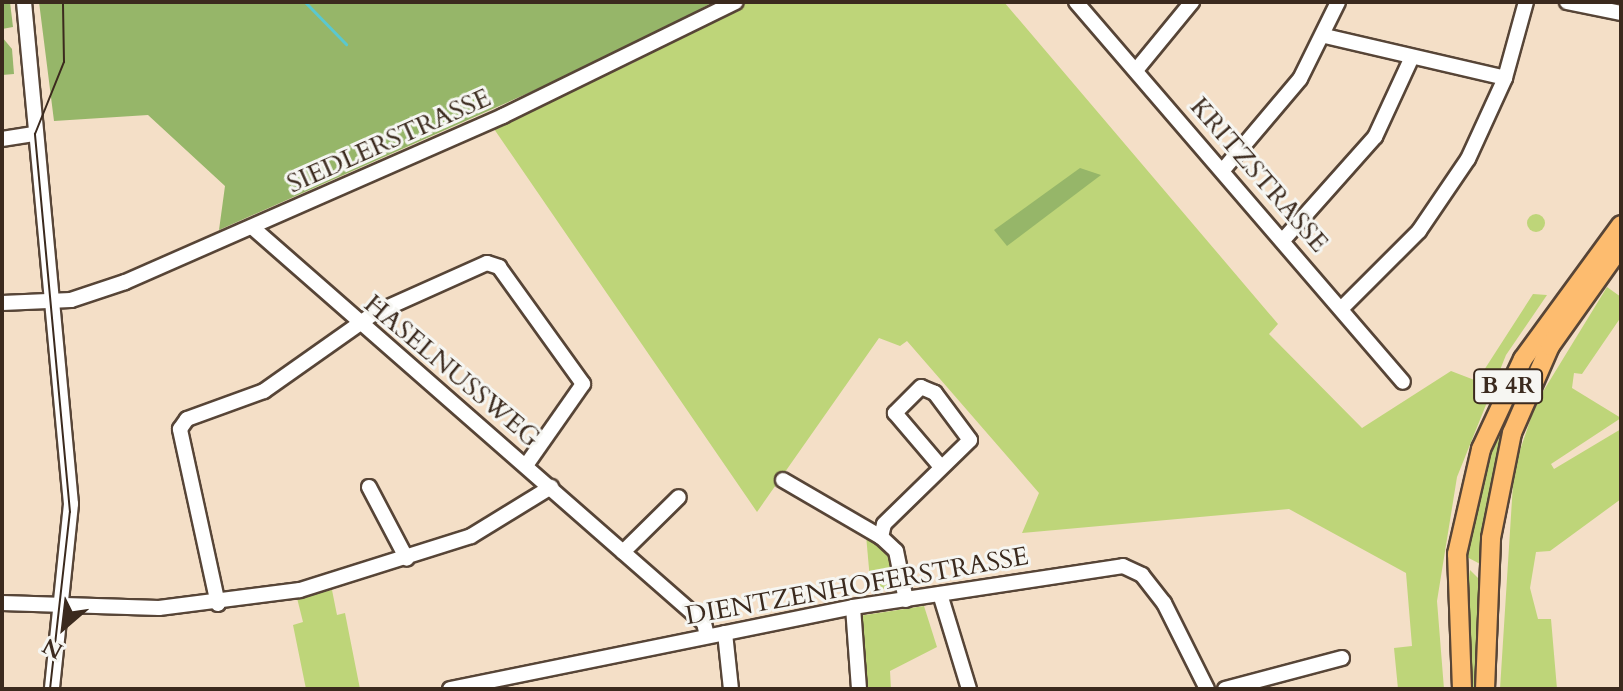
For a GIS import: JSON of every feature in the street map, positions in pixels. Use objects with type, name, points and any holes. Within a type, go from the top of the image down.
[{"type":"main road","name":"B 4R","points":[[1462,689],[1456,574],[1468,490],[1501,400],[1547,322],[1621,225]]},
{"type":"main road","name":"B 4R","points":[[1485,689],[1487,579],[1498,488],[1521,406],[1557,335],[1621,246]]},
{"type":"main road","points":[[1456,574],[1473,564],[1487,579]]},
{"type":"street","points":[[24,2],[71,504],[52,689]]},
{"type":"street","name":"SIEDLERSTRASSE","points":[[2,303],[52,300],[105,289],[252,227],[641,53],[736,2]]},
{"type":"street","name":"KRITZSTRASSE","points":[[1076,2],[1284,239],[1403,382]]},
{"type":"street","points":[[1137,69],[1192,2]]},
{"type":"street","points":[[1223,170],[1300,79],[1325,36],[1338,2]]},
{"type":"street","points":[[1342,308],[1419,231],[1468,159],[1505,78],[1526,2]]},
{"type":"street","points":[[1567,2],[1621,13]]},
{"type":"street","points":[[1325,36],[1505,78]]},
{"type":"street","points":[[1284,239],[1375,137],[1412,57]]},
{"type":"street","points":[[2,139],[35,134]]},
{"type":"street","name":"HASELNUSSWEG","points":[[252,227],[358,324],[527,464],[704,623],[707,636]]},
{"type":"street","points":[[218,604],[180,429],[294,373],[358,324],[487,263],[499,267],[583,384],[527,464]]},
{"type":"street","points":[[881,537],[884,524],[970,440],[935,393],[921,387],[895,413],[941,467]]},
{"type":"street","points":[[783,480],[881,537],[896,551],[906,600]]},
{"type":"street","points":[[369,487],[407,559]]},
{"type":"street","points":[[2,603],[218,604],[407,559],[471,536],[551,487]]},
{"type":"street","points":[[623,552],[679,497]]},
{"type":"street","name":"DIENTZENHOFERSTRASSE","points":[[450,689],[853,607],[1123,566],[1142,575],[1164,603],[1207,689]]},
{"type":"street","points":[[940,594],[969,689]]},
{"type":"street","points":[[853,607],[859,689]]},
{"type":"street","points":[[725,633],[731,689]]},
{"type":"street","points":[[1225,689],[1342,658]]},
{"type":"green space","points":[[2,2],[10,2],[13,27],[2,29]]},
{"type":"green space","points":[[39,2],[713,2],[630,48],[219,230],[225,186],[148,115],[54,121]]},
{"type":"green space","points":[[743,2],[1004,2],[1278,324],[1269,334],[1362,428],[1451,371],[1477,381],[1533,294],[1547,295],[1506,355],[1457,477],[1437,601],[1444,689],[1398,689],[1394,648],[1412,646],[1406,573],[1289,509],[1022,533],[1039,493],[907,341],[900,346],[879,338],[757,512],[492,126],[633,63]]},
{"type":"green space","points":[[2,37],[12,49],[14,74],[2,75]]},
{"type":"green space","points":[[1080,168],[1101,175],[1007,246],[994,230]]},
{"type":"green space","points":[[1532,214],[1540,214],[1545,223],[1543,230],[1532,232],[1527,227],[1527,219]]},
{"type":"green space","points":[[1607,287],[1621,297],[1621,317],[1582,374],[1574,373],[1572,388],[1621,418],[1551,464],[1554,469],[1621,429],[1621,499],[1550,551],[1536,552],[1530,588],[1538,619],[1551,619],[1557,689],[1500,689],[1514,468],[1536,403]]},
{"type":"green space","points":[[1546,343],[1484,566],[1463,555],[1481,465],[1516,383]]},
{"type":"green space","points":[[866,535],[889,551],[899,586],[871,591]]},
{"type":"green space","points":[[1470,570],[1478,578],[1478,689],[1472,689],[1463,621]]},
{"type":"green space","points":[[332,590],[337,615],[345,613],[360,689],[306,689],[293,625],[303,622],[297,598]]},
{"type":"green space","points":[[924,606],[937,647],[890,671],[891,689],[865,689],[859,616]]},
{"type":"waterway","points":[[305,2],[346,44]]},
{"type":"tram line","points":[[50,689],[70,512],[35,134],[64,62],[63,2]]}]
